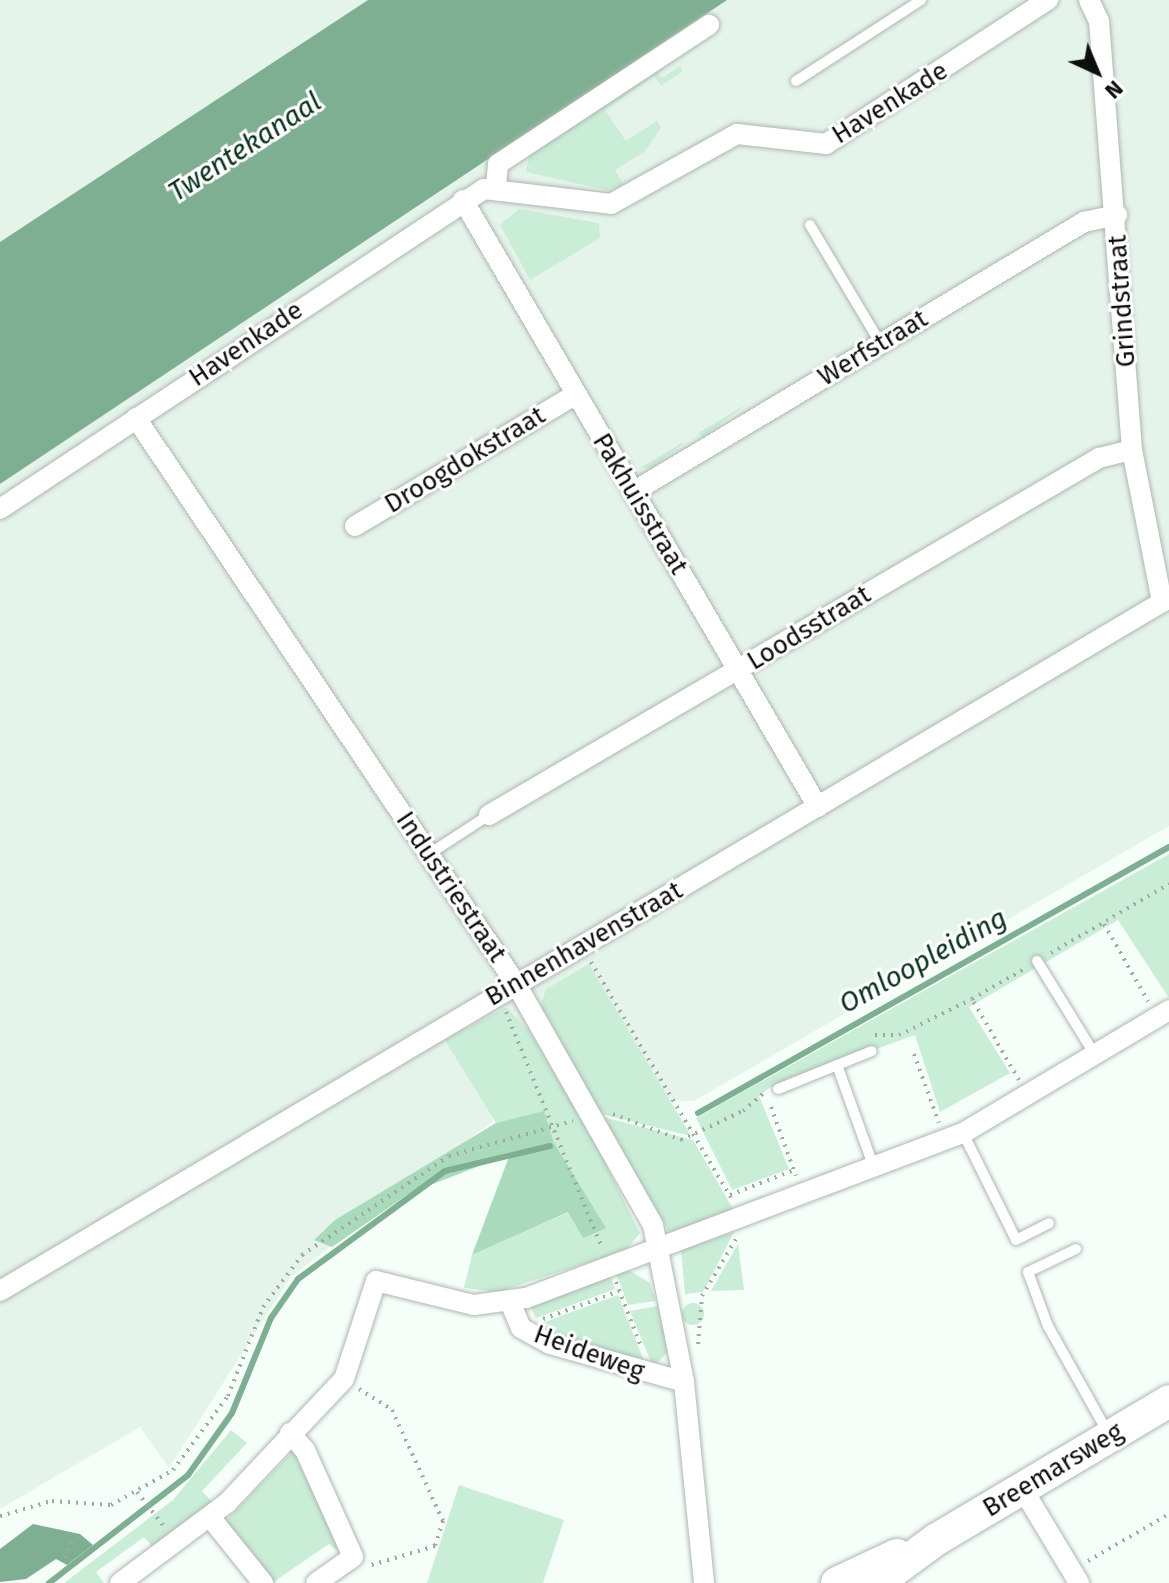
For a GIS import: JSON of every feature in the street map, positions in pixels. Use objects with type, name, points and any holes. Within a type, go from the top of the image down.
[{"type":"main road","name":"Breemarsweg","points":[[877,1583],[937,1539],[1169,1401]]},
{"type":"main road","name":"Breemarsweg","points":[[837,1583],[937,1539]]},
{"type":"street","name":"Havenkade","points":[[0,509],[463,200],[496,187],[611,204],[737,134],[826,144],[1048,0]]},
{"type":"street","name":"Grindstraat","points":[[1089,0],[1099,21],[1117,215],[1132,450],[1165,600]]},
{"type":"street","points":[[496,187],[498,164],[709,25]]},
{"type":"street","name":"Pakhuisstraat","points":[[463,200],[818,807]]},
{"type":"street","name":"Werfstraat","points":[[633,492],[1084,222],[1117,215]]},
{"type":"street","name":"Droogdokstraat","points":[[355,526],[576,394]]},
{"type":"street","name":"Industriestraat","points":[[136,418],[429,854],[508,990],[591,1115],[661,1248],[684,1382],[704,1583]]},
{"type":"street","name":"Loodsstraat","points":[[489,815],[1099,458],[1132,450]]},
{"type":"street","name":"Binnenhavenstraat","points":[[0,1291],[1165,600]]},
{"type":"street","name":"Heideweg","points":[[344,1379],[376,1281],[455,1303],[510,1302],[743,1219],[954,1137],[1028,1096],[1163,1013]]},
{"type":"street","name":"Heideweg","points":[[510,1302],[521,1328],[652,1376],[684,1382]]},
{"type":"street","points":[[120,1583],[210,1517],[344,1379]]},
{"type":"street","points":[[290,1433],[305,1450],[351,1560],[316,1583]]},
{"type":"street","points":[[1022,1488],[1075,1577]]},
{"type":"street","points":[[210,1517],[263,1583]]},
{"type":"lane","points":[[796,81],[921,0]]},
{"type":"lane","points":[[810,225],[881,344]]},
{"type":"lane","points":[[429,854],[489,815]]},
{"type":"lane","points":[[1037,961],[1095,1055]]},
{"type":"lane","points":[[778,1089],[872,1051]]},
{"type":"lane","points":[[837,1065],[874,1168]]},
{"type":"lane","points":[[954,1137],[1016,1240],[1049,1223]]},
{"type":"lane","points":[[1076,1249],[1028,1272],[1048,1326],[1110,1436]]},
{"type":"path","points":[[1028,1096],[972,999],[1169,884]]},
{"type":"path","points":[[1104,924],[1163,1013]]},
{"type":"path","points":[[582,946],[743,1219],[702,1296],[701,1334],[684,1382]]},
{"type":"path","points":[[508,990],[554,1128],[652,1376]]},
{"type":"path","points":[[914,1054],[954,1137]]},
{"type":"path","points":[[771,1107],[803,1196]]},
{"type":"path","points":[[0,1516],[52,1501],[111,1505],[173,1470],[208,1428],[263,1307],[302,1255],[413,1174],[502,1138],[554,1128],[591,1115]]},
{"type":"path","points":[[730,1195],[794,1170]]},
{"type":"path","points":[[521,1328],[619,1291]]},
{"type":"path","points":[[344,1379],[392,1410],[443,1521],[435,1546],[377,1570],[351,1560]]},
{"type":"path","points":[[137,1492],[158,1519]]},
{"type":"path","points":[[1075,1577],[1169,1514]]},
{"type":"path","points":[[65,1558],[73,1538]]},
{"type":"shaded area","name":"Twentekanaal","points":[[0,0],[1169,0],[1169,826],[694,1101],[516,1103],[290,1278],[169,1468],[140,1427],[0,1509]]},
{"type":"shaded area","points":[[652,65],[662,78],[680,66],[683,71],[661,86],[654,76],[605,110],[626,141],[657,121],[661,128],[645,151],[615,170],[624,185],[607,190],[526,172],[531,144]]},
{"type":"shaded area","points":[[519,209],[599,223],[600,238],[530,280],[500,225]]},
{"type":"shaded area","points":[[747,404],[703,437],[698,433]]},
{"type":"shaded area","points":[[682,443],[652,468],[640,468]]},
{"type":"shaded area","points":[[1169,854],[1169,998],[1118,920],[969,1007],[1010,1073],[940,1112],[915,1035],[769,1088],[759,1096],[789,1169],[732,1190],[696,1118]]},
{"type":"shaded area","points":[[589,964],[691,1136],[601,1114],[541,1005],[546,989]]},
{"type":"shaded area","points":[[506,1007],[530,1032],[593,1138],[640,1233],[626,1250],[498,1292],[464,1288],[472,1255],[569,1212],[583,1238],[544,1112],[496,1123],[445,1040]]},
{"type":"shaded area","points":[[544,1111],[554,1143],[606,1228],[583,1238],[568,1212],[472,1255],[510,1154],[410,1193],[332,1247],[314,1240],[335,1220],[496,1123]]},
{"type":"shaded area","points":[[603,1117],[693,1140],[735,1212],[669,1232]]},
{"type":"shaded area","points":[[734,1232],[703,1292],[685,1294],[681,1250]]},
{"type":"shaded area","points":[[738,1244],[744,1290],[711,1291]]},
{"type":"shaded area","points":[[630,1271],[650,1283],[656,1301],[628,1305],[616,1273]]},
{"type":"shaded area","points":[[610,1275],[615,1289],[535,1318],[530,1304]]},
{"type":"shaded area","points":[[618,1295],[646,1366],[531,1327]]},
{"type":"shaded area","points":[[693,1303],[704,1314],[693,1325],[682,1314]]},
{"type":"shaded area","points":[[658,1306],[668,1352],[653,1367],[630,1311]]},
{"type":"shaded area","points":[[231,1430],[247,1443],[202,1491],[214,1504],[154,1548],[144,1537],[96,1572],[104,1583],[64,1583],[173,1500]]},
{"type":"shaded area","points":[[293,1451],[343,1555],[329,1544],[272,1583],[224,1523]]},
{"type":"shaded area","points":[[459,1485],[564,1520],[543,1583],[427,1583]]},
{"type":"water","points":[[368,0],[727,0],[0,484],[0,242]]},
{"type":"water","points":[[33,1524],[80,1534],[93,1545],[67,1565],[56,1559],[26,1579],[0,1582],[0,1549]]},
{"type":"waterway","name":"Omloopleiding","points":[[698,1113],[1169,847]]},
{"type":"waterway","name":"Omloopleiding","points":[[49,1583],[188,1475],[232,1413],[271,1318],[298,1279],[445,1171],[550,1146]]}]
